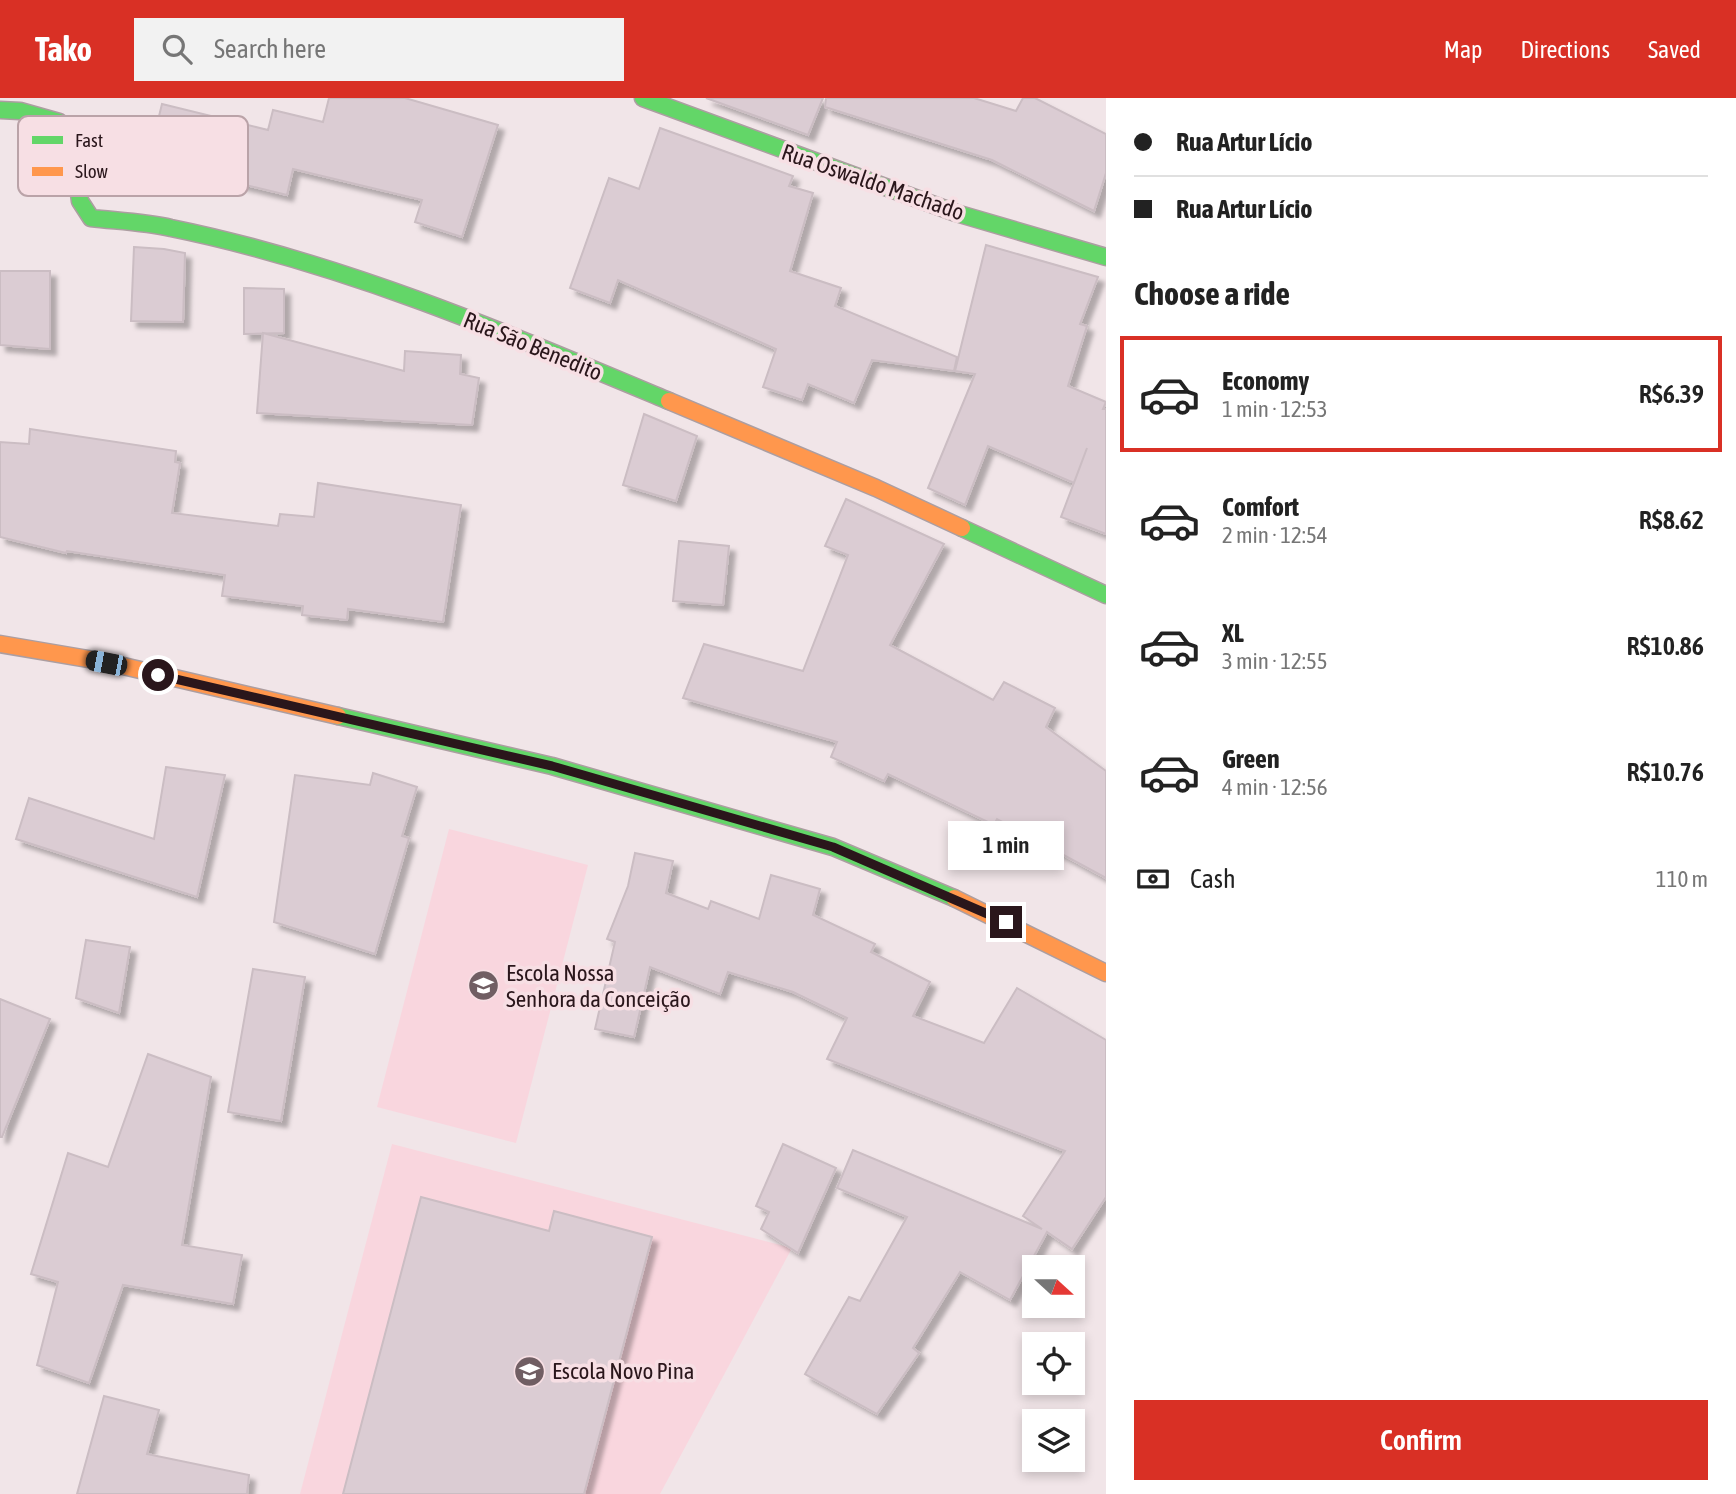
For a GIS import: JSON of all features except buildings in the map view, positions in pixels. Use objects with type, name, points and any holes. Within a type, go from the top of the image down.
[{"type":"street","name":"Rua Oswaldo Machado","points":[[642,98],[956,213],[1106,257]]},
{"type":"street","name":"Rua São Benedito","points":[[0,110],[20,111],[38,116]]},
{"type":"street","name":"Rua São Benedito","points":[[79,196],[91,218],[168,227],[261,249],[375,285],[505,332],[876,488],[1106,595]]},
{"type":"street","points":[[0,643],[106,663],[552,766],[833,847],[982,910],[1106,973]]},
{"type":"shaded area","name":"Escola Nossa Senhora da Conceição","points":[[449,829],[588,865],[516,1143],[377,1107]]},
{"type":"shaded area","name":"Escola Novo Pina","points":[[392,1144],[792,1248],[660,1494],[300,1494]]},
{"type":"traffic: fast","points":[[643,98],[956,213],[1106,257]]},
{"type":"traffic: fast","points":[[0,110],[20,111],[38,116]]},
{"type":"traffic: fast","points":[[79,196],[91,218],[161,226],[299,260],[424,302],[669,401]]},
{"type":"traffic: fast","points":[[962,528],[1106,595]]},
{"type":"traffic: fast","points":[[338,716],[552,766],[833,847],[954,898]]},
{"type":"traffic: slow","points":[[669,401],[876,488],[962,528]]},
{"type":"traffic: slow","points":[[0,644],[106,662],[338,716]]},
{"type":"traffic: slow","points":[[954,898],[1106,973]]},
{"type":"place","name":"Escola Nossa Senhora da Conceição","points":[[483,986]]},
{"type":"place","name":"Escola Novo Pina","points":[[529,1371]]},
{"type":"route","points":[[158,675],[552,766],[833,847],[1006,922]]}]
